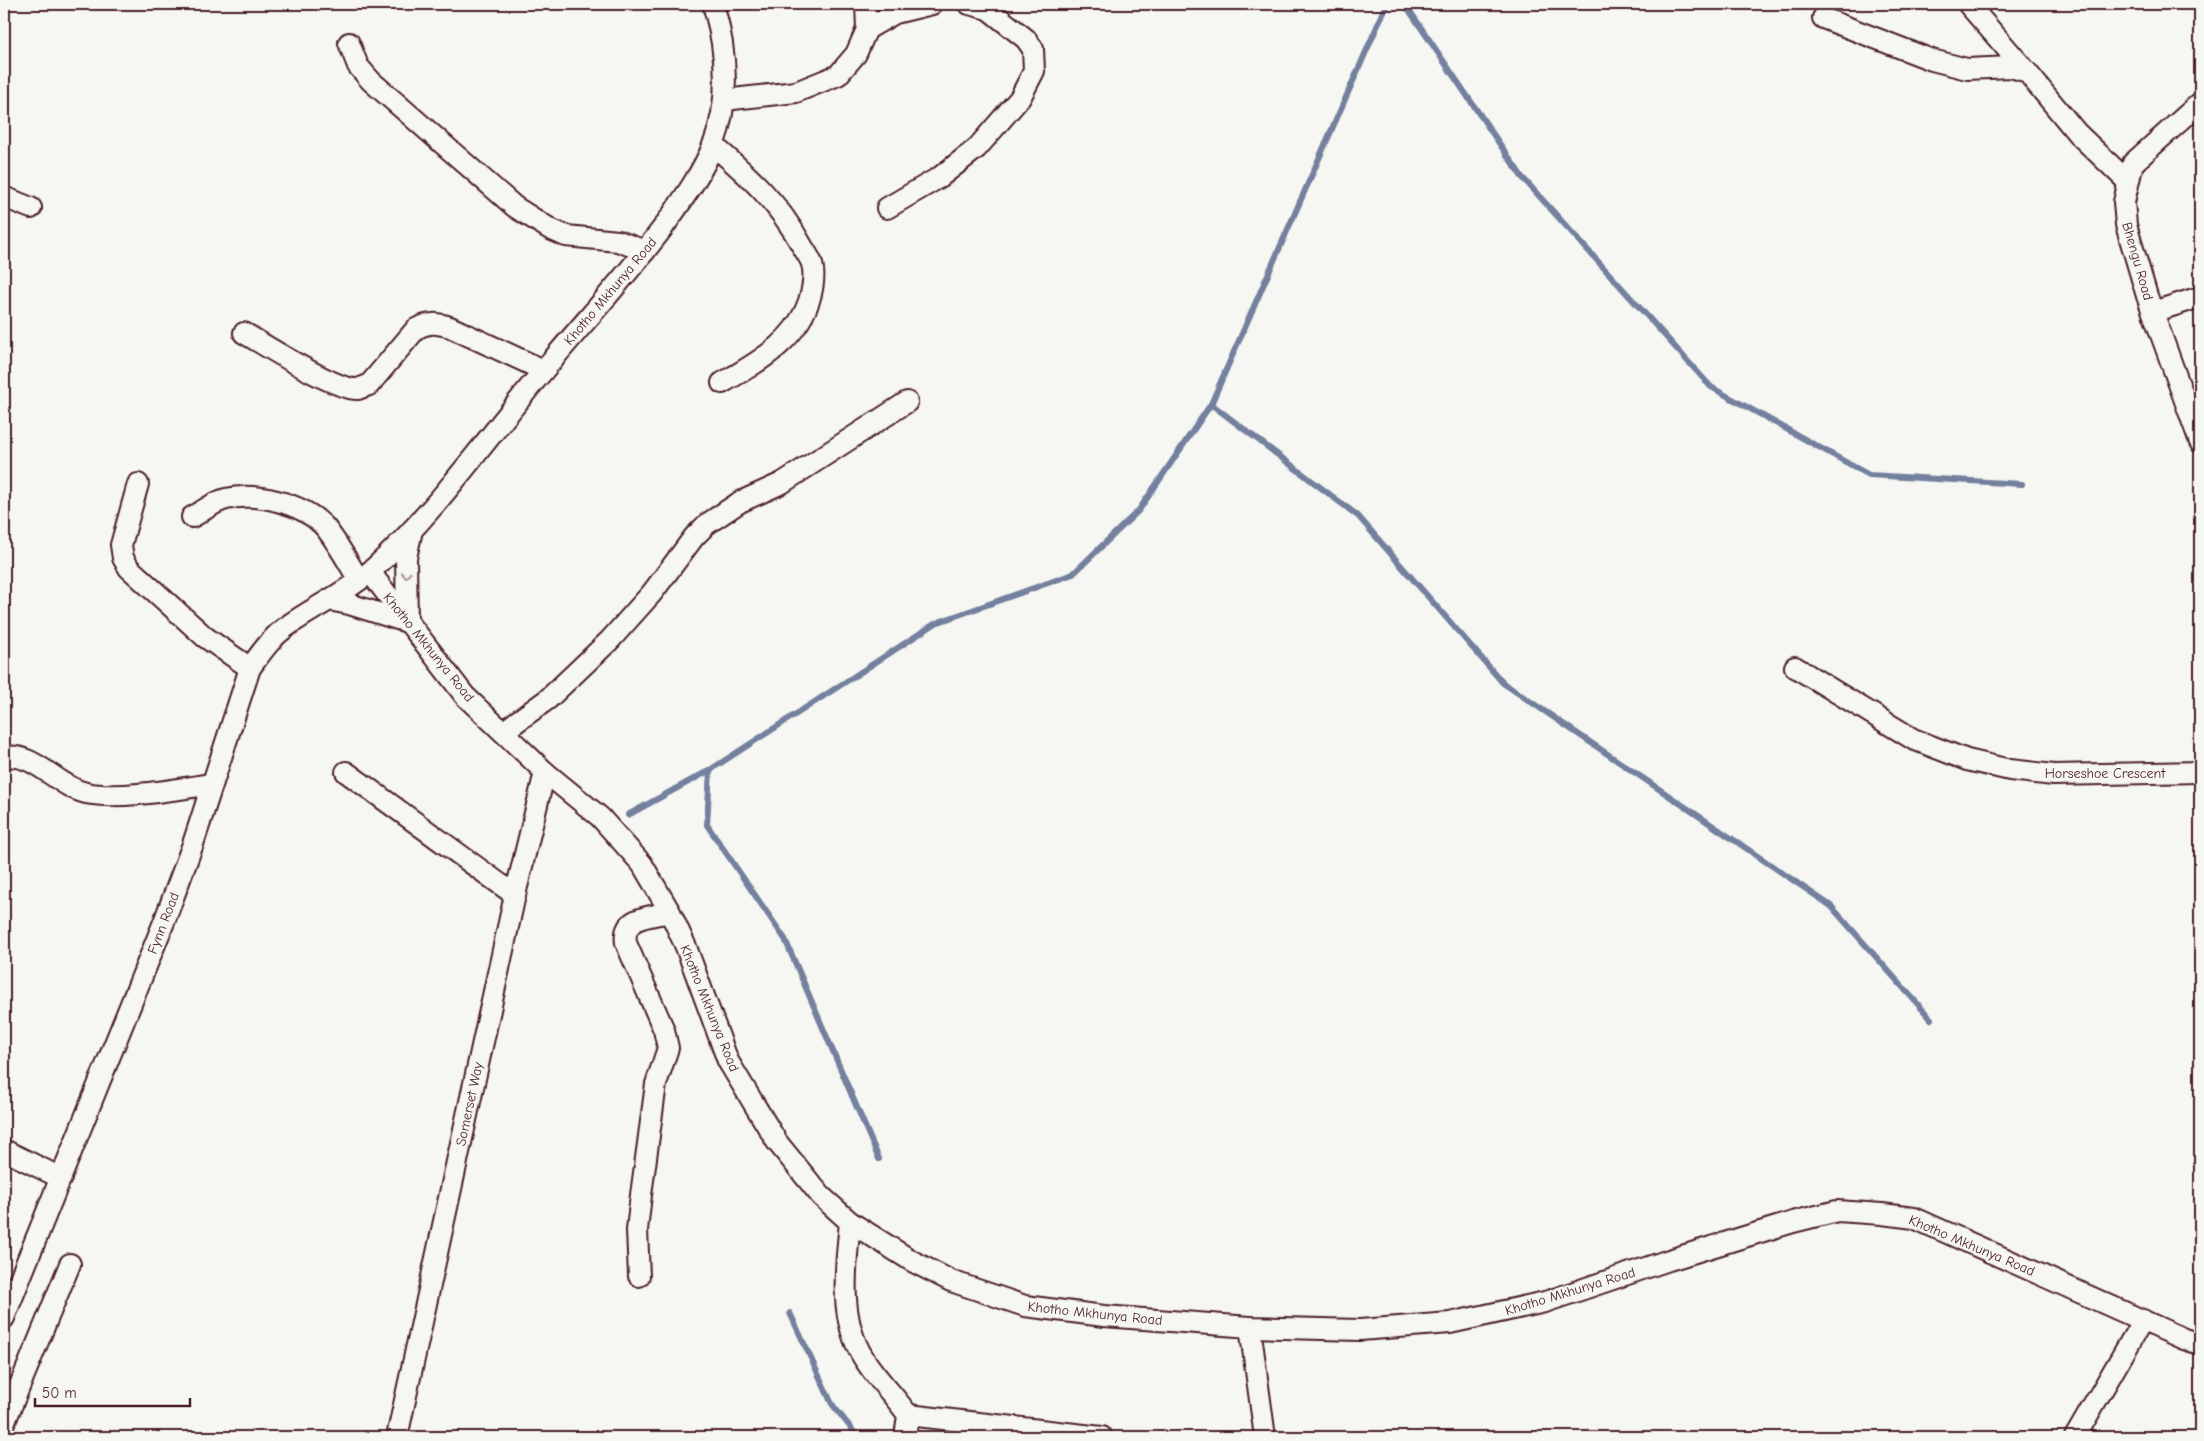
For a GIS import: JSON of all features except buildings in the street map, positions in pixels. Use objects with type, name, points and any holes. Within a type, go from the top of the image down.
[{"type":"street","name":"Khotho Mkhunya Road","points":[[713,4],[722,42],[725,67],[724,100],[713,145],[694,185],[645,251],[543,370],[412,530],[364,576],[407,622],[465,696],[545,772],[600,817],[642,864],[670,912],[686,947],[728,1061],[777,1142],[822,1196],[850,1222],[904,1257],[951,1281],[1025,1306],[1104,1316],[1250,1327],[1360,1330],[1450,1323],[1482,1317],[1545,1302],[1669,1260],[1793,1222],[1837,1212],[1882,1214],[1914,1218],[2200,1344]]},
{"type":"street","points":[[724,100],[796,92],[838,75],[856,54],[867,29],[866,4]]},
{"type":"street","points":[[867,29],[896,13],[932,4]]},
{"type":"street","points":[[886,208],[940,177],[977,148],[1020,98],[1034,71],[1033,49],[1026,38],[988,9],[969,4]]},
{"type":"street","points":[[1968,4],[2078,133],[2128,182]]},
{"type":"street","points":[[1823,18],[1932,60],[1967,69],[2011,67],[2027,72]]},
{"type":"street","points":[[349,43],[358,66],[371,81],[515,207],[550,229],[566,236],[611,240],[645,251]]},
{"type":"street","name":"Bhengu Road","points":[[2200,103],[2133,163],[2124,202],[2126,225],[2153,312],[2194,406],[2200,442]]},
{"type":"street","points":[[713,145],[754,180],[779,210],[812,264],[814,282],[808,304],[786,339],[751,367],[722,383]]},
{"type":"street","points":[[4,197],[31,208]]},
{"type":"street","points":[[2153,312],[2200,297]]},
{"type":"street","points":[[244,333],[327,380],[358,389],[369,384],[416,328],[425,323],[439,323],[450,327],[543,370]]},
{"type":"street","points":[[504,731],[548,699],[610,640],[652,593],[694,537],[707,524],[740,502],[782,483],[907,402]]},
{"type":"street","points":[[138,484],[121,545],[123,558],[129,568],[205,637],[250,668]]},
{"type":"street","points":[[192,516],[224,500],[242,496],[279,501],[296,507],[323,525],[364,576]]},
{"type":"street","points":[[329,600],[350,604],[407,622],[406,558],[412,530]]},
{"type":"street","name":"Fynn Road","points":[[4,1318],[164,922],[193,844],[250,668],[268,644],[286,627],[364,576]]},
{"type":"street","name":"Horseshoe Crescent","points":[[1795,667],[1913,739],[1967,760],[2010,770],[2054,775],[2200,772]]},
{"type":"street","points":[[4,757],[25,758],[57,779],[85,792],[146,793],[212,784]]},
{"type":"street","points":[[346,772],[515,895]]},
{"type":"street","name":"Somerset Way","points":[[397,1437],[515,895],[545,772]]},
{"type":"street","points":[[639,1276],[637,1230],[641,1194],[656,1084],[668,1048],[664,1030],[626,944],[624,933],[628,925],[638,919],[670,912]]},
{"type":"street","points":[[4,1150],[61,1178]]},
{"type":"street","points":[[850,1222],[844,1280],[849,1322],[862,1356],[908,1415],[1067,1435],[1102,1437]]},
{"type":"street","points":[[4,1424],[70,1264]]},
{"type":"street","points":[[2075,1437],[2143,1320]]},
{"type":"street","points":[[1250,1327],[1265,1437]]},
{"type":"street","points":[[905,1437],[908,1415]]},
{"type":"waterway","points":[[628,815],[710,770],[936,623],[1073,574],[1139,510],[1211,404],[1387,4]]},
{"type":"waterway","points":[[1405,4],[1522,177],[1711,387],[1869,475],[2022,484]]},
{"type":"waterway","points":[[1211,404],[1358,516],[1503,683],[1831,906],[1931,1019]]},
{"type":"waterway","points":[[710,770],[707,825],[785,939],[879,1159]]},
{"type":"waterway","points":[[790,1313],[832,1404],[858,1437]]}]
